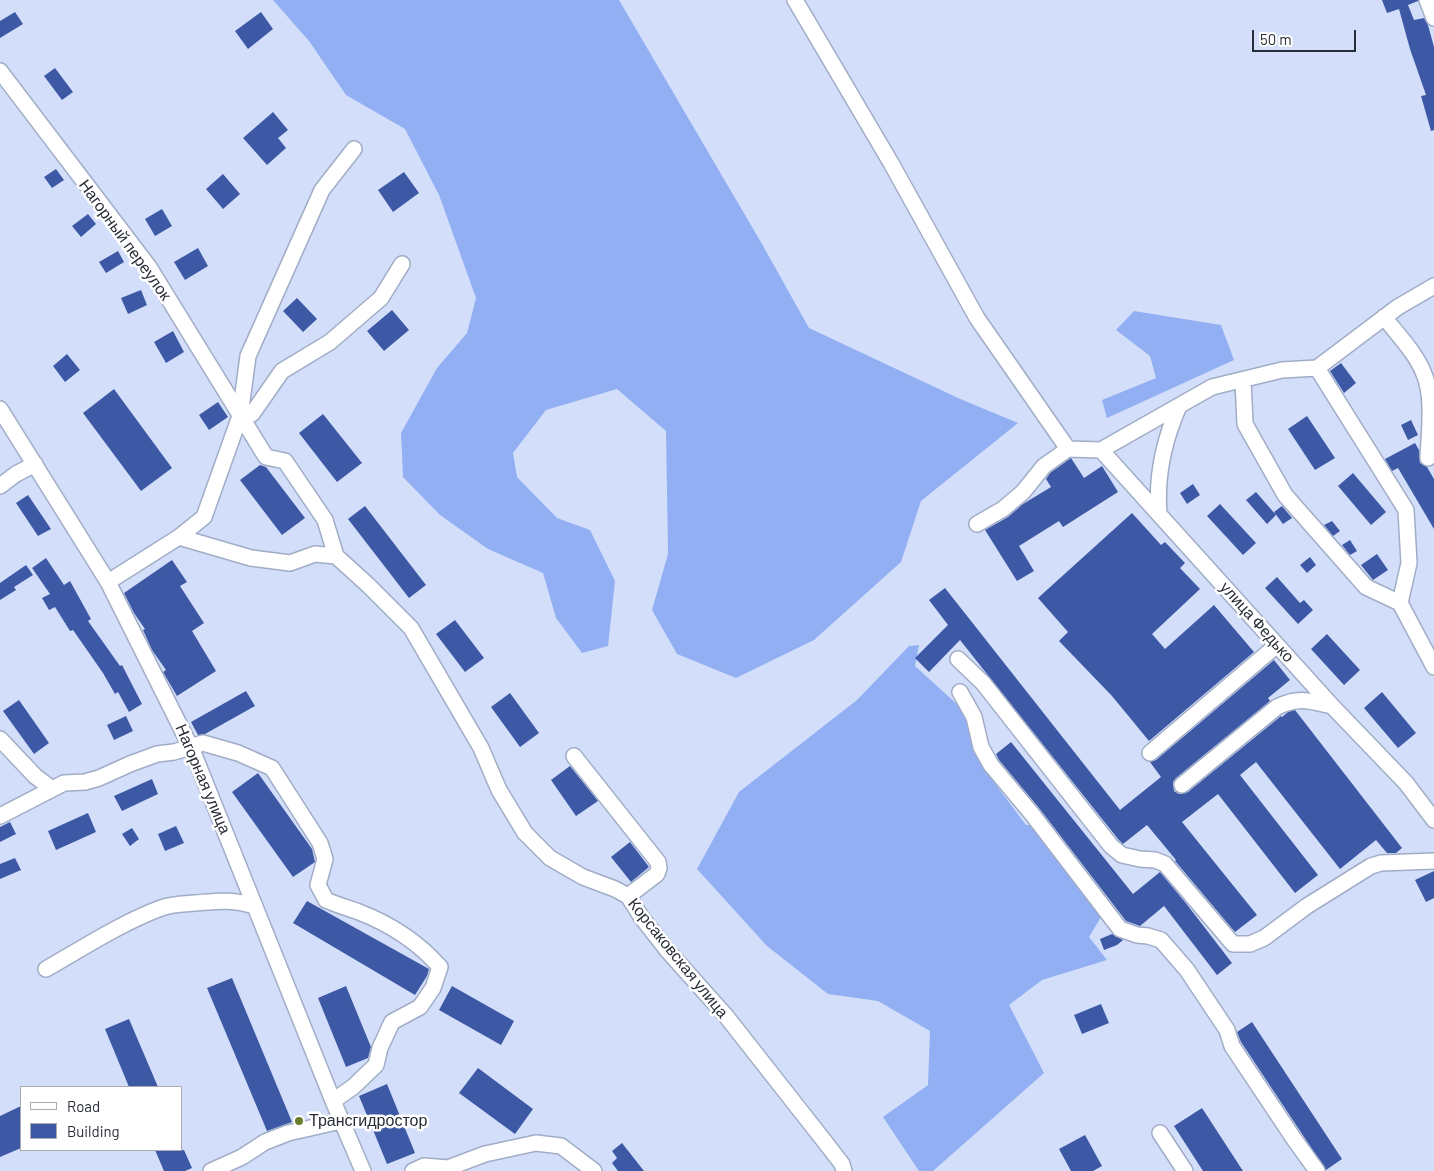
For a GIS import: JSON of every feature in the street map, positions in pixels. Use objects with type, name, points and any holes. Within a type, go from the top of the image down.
[{"type":"street","points":[[795,0],[891,163],[977,318],[1068,449]]},
{"type":"street","points":[[1427,0],[1434,18]]},
{"type":"street","name":"Нагорный переулок","points":[[0,70],[148,267],[266,457],[285,461],[325,520],[336,556]]},
{"type":"street","points":[[108,582],[179,537],[204,517],[240,416],[248,356],[322,190],[354,149]]},
{"type":"street","points":[[240,416],[252,414],[282,371],[330,342],[380,298],[402,264]]},
{"type":"street","points":[[977,524],[1003,509],[1022,492],[1044,466],[1068,449],[1101,450],[1212,387],[1282,370],[1316,368],[1398,307],[1434,286]]},
{"type":"street","points":[[1384,317],[1410,350],[1425,374],[1430,418],[1428,458]]},
{"type":"street","points":[[1316,368],[1406,510],[1409,564],[1400,603]]},
{"type":"street","points":[[1243,380],[1245,424],[1285,495],[1366,587],[1400,603],[1434,667]]},
{"type":"street","points":[[1159,513],[1158,499],[1164,449],[1170,427],[1179,406]]},
{"type":"street","name":"Нагорная улица","points":[[0,409],[108,582],[190,746],[341,1121],[363,1171]]},
{"type":"street","name":"улица Федько","points":[[1101,450],[1332,706],[1406,783],[1434,820]]},
{"type":"street","points":[[0,486],[16,474],[35,464]]},
{"type":"street","points":[[179,537],[251,558],[290,563],[315,554],[336,556]]},
{"type":"street","name":"Корсаковская улица","points":[[336,556],[412,628],[481,748],[499,790],[524,833],[550,858],[583,877],[628,896],[642,918],[667,950],[726,1016],[826,1142],[842,1164],[844,1171]]},
{"type":"street","points":[[1150,753],[1278,645]]},
{"type":"street","points":[[958,659],[982,683],[1111,846],[1122,855],[1155,860],[1165,864],[1234,944],[1250,944],[1264,938],[1307,906],[1371,866],[1381,863],[1434,861]]},
{"type":"street","points":[[960,692],[974,717],[982,747],[990,765],[1032,814],[1120,929],[1161,940],[1187,970],[1227,1030],[1232,1046],[1317,1171]]},
{"type":"street","points":[[1182,785],[1278,707],[1287,702],[1298,700],[1332,706]]},
{"type":"street","points":[[2,743],[35,776],[52,789]]},
{"type":"street","points":[[0,816],[64,782],[85,782],[99,778],[157,754],[174,752],[190,746],[203,744],[238,753],[272,768],[320,843],[324,859],[318,885],[326,900],[395,928],[428,954],[440,968],[433,988],[420,1007],[392,1022],[380,1048],[376,1065],[354,1087],[333,1101]]},
{"type":"street","points":[[574,756],[658,862],[657,874],[628,896]]},
{"type":"street","points":[[46,970],[84,947],[161,908],[177,904],[220,900],[239,901],[255,906]]},
{"type":"street","points":[[211,1171],[242,1157],[265,1142],[288,1133],[341,1121]]},
{"type":"street","points":[[1160,1133],[1185,1171]]},
{"type":"street","points":[[413,1171],[424,1166],[448,1170],[463,1167],[485,1154],[536,1142],[561,1146],[594,1171]]},
{"type":"shaded area","points":[[273,0],[619,0],[809,328],[958,398],[1018,423],[921,501],[901,562],[814,640],[736,678],[677,654],[652,610],[668,554],[666,431],[617,389],[546,410],[513,453],[517,477],[557,518],[590,530],[615,581],[608,646],[582,653],[556,618],[543,573],[488,549],[440,515],[403,477],[401,433],[437,368],[467,333],[476,298],[439,195],[405,129],[346,95],[309,41]]},
{"type":"shaded area","points":[[1134,311],[1221,325],[1234,360],[1107,418],[1102,400],[1156,378],[1150,356],[1116,330]]},
{"type":"shaded area","points":[[919,645],[915,666],[970,716],[981,765],[1026,825],[1035,825],[1101,917],[1089,937],[1107,960],[1042,980],[1009,1005],[1044,1073],[933,1171],[919,1171],[883,1117],[928,1085],[930,1031],[878,1001],[828,994],[767,946],[697,869],[739,792],[857,700],[909,646]]},
{"type":"building","points":[[1382,0],[1418,0],[1408,5],[1414,20],[1424,18],[1428,25],[1434,47],[1434,130],[1431,131],[1421,96],[1426,95],[1399,9],[1387,13]]},
{"type":"building","points":[[15,12],[23,24],[0,38],[0,21]]},
{"type":"building","points":[[261,12],[273,29],[248,49],[235,31]]},
{"type":"building","points":[[55,68],[73,92],[62,100],[44,76]]},
{"type":"building","points":[[273,112],[288,130],[278,138],[286,148],[267,165],[243,138]]},
{"type":"building","points":[[56,169],[64,180],[52,188],[44,177]]},
{"type":"building","points":[[404,172],[419,193],[393,212],[378,190]]},
{"type":"building","points":[[223,174],[240,194],[223,209],[206,189]]},
{"type":"building","points":[[162,209],[172,226],[155,236],[145,219]]},
{"type":"building","points":[[88,214],[96,224],[81,237],[72,226]]},
{"type":"building","points":[[198,248],[208,266],[185,280],[174,262]]},
{"type":"building","points":[[118,251],[124,262],[106,273],[99,262]]},
{"type":"building","points":[[141,290],[147,305],[128,314],[121,298]]},
{"type":"building","points":[[297,298],[317,319],[303,332],[283,311]]},
{"type":"building","points":[[392,310],[409,330],[384,351],[367,331]]},
{"type":"building","points":[[173,331],[184,352],[166,363],[154,342]]},
{"type":"building","points":[[67,354],[80,370],[65,382],[53,366]]},
{"type":"building","points":[[1341,363],[1356,383],[1344,393],[1330,371]]},
{"type":"building","points":[[114,389],[172,468],[141,491],[83,413]]},
{"type":"building","points":[[218,402],[228,417],[209,430],[199,415]]},
{"type":"building","points":[[323,414],[362,463],[337,482],[299,433]]},
{"type":"building","points":[[1307,416],[1335,458],[1315,470],[1288,429]]},
{"type":"building","points":[[1411,420],[1418,435],[1408,440],[1401,425]]},
{"type":"building","points":[[1415,443],[1419,450],[1420,463],[1427,467],[1434,479],[1434,529],[1398,468],[1392,471],[1385,459]]},
{"type":"building","points":[[1071,458],[1084,478],[1102,466],[1118,492],[1063,527],[1059,521],[1019,546],[1034,571],[1017,581],[985,530],[1008,517],[1023,504],[1051,487],[1046,479],[1050,473]]},
{"type":"building","points":[[260,465],[266,467],[305,518],[282,535],[240,480]]},
{"type":"building","points":[[1353,473],[1386,512],[1371,525],[1338,486]]},
{"type":"building","points":[[1193,484],[1200,495],[1187,504],[1180,493]]},
{"type":"building","points":[[1256,492],[1276,515],[1267,524],[1246,500]]},
{"type":"building","points":[[28,495],[51,529],[38,536],[16,503]]},
{"type":"building","points":[[1220,504],[1256,543],[1243,555],[1207,516]]},
{"type":"building","points":[[365,506],[426,585],[409,598],[348,519]]},
{"type":"building","points":[[1282,506],[1292,518],[1283,524],[1274,512]]},
{"type":"building","points":[[1132,513],[1161,545],[1165,542],[1185,563],[1180,568],[1200,589],[1152,634],[1165,649],[1214,605],[1254,652],[1149,741],[1112,696],[1059,641],[1068,632],[1038,598]]},
{"type":"building","points":[[1332,521],[1340,531],[1333,536],[1324,525]]},
{"type":"building","points":[[1350,540],[1357,551],[1350,555],[1342,545]]},
{"type":"building","points":[[1377,554],[1388,570],[1373,580],[1361,565]]},
{"type":"building","points":[[1310,557],[1316,565],[1307,573],[1300,565]]},
{"type":"building","points":[[46,558],[64,585],[70,581],[91,619],[88,621],[120,666],[122,665],[142,704],[129,712],[118,692],[115,694],[73,630],[70,631],[55,607],[49,610],[42,598],[50,594],[32,568]]},
{"type":"building","points":[[172,560],[187,582],[180,586],[204,623],[192,631],[216,671],[177,696],[163,672],[166,670],[152,650],[143,630],[145,629],[124,593]]},
{"type":"building","points":[[26,565],[33,575],[14,587],[16,590],[0,600],[0,583]]},
{"type":"building","points":[[1277,577],[1300,603],[1304,600],[1313,610],[1298,624],[1265,588]]},
{"type":"building","points":[[945,588],[1120,810],[1161,777],[1150,762],[1156,760],[1274,660],[1290,680],[1268,698],[1270,701],[1176,778],[1173,782],[1174,791],[1179,794],[1188,792],[1281,716],[1295,710],[1402,848],[1396,853],[1387,853],[1376,840],[1340,869],[1256,762],[1240,775],[1318,875],[1295,893],[1218,794],[1182,822],[1257,915],[1235,932],[1147,825],[1123,844],[1118,839],[960,640],[929,672],[915,658],[948,625],[929,600]]},
{"type":"building","points":[[455,620],[484,658],[465,672],[436,634]]},
{"type":"building","points":[[1327,634],[1360,670],[1344,685],[1311,649]]},
{"type":"building","points":[[246,691],[255,706],[205,734],[198,735],[191,722]]},
{"type":"building","points":[[1382,692],[1416,733],[1398,748],[1364,708]]},
{"type":"building","points":[[510,693],[539,733],[520,747],[491,707]]},
{"type":"building","points":[[19,700],[49,743],[34,754],[3,711]]},
{"type":"building","points":[[126,716],[133,731],[114,740],[107,725]]},
{"type":"building","points":[[1011,742],[1133,894],[1160,872],[1232,963],[1217,975],[1164,906],[1140,926],[1126,921],[1039,808],[999,760],[996,754]]},
{"type":"building","points":[[570,766],[598,801],[576,816],[551,780]]},
{"type":"building","points":[[258,773],[312,849],[315,862],[293,877],[232,792]]},
{"type":"building","points":[[152,779],[158,794],[122,811],[114,796]]},
{"type":"building","points":[[88,813],[96,832],[56,850],[48,831]]},
{"type":"building","points":[[10,822],[16,834],[0,842],[0,827]]},
{"type":"building","points":[[176,826],[184,843],[165,851],[158,834]]},
{"type":"building","points":[[132,828],[139,839],[130,846],[122,834]]},
{"type":"building","points":[[630,842],[649,867],[631,882],[611,857]]},
{"type":"building","points":[[15,858],[21,870],[0,879],[0,864]]},
{"type":"building","points":[[1434,871],[1434,898],[1426,902],[1415,880]]},
{"type":"building","points":[[307,901],[429,969],[427,976],[415,995],[293,923]]},
{"type":"building","points":[[1112,934],[1123,940],[1117,945],[1104,950],[1100,939]]},
{"type":"building","points":[[232,978],[292,1122],[267,1131],[207,988]]},
{"type":"building","points":[[346,986],[371,1047],[368,1058],[346,1067],[318,998]]},
{"type":"building","points":[[452,986],[514,1021],[501,1045],[439,1010]]},
{"type":"building","points":[[1101,1004],[1109,1023],[1082,1034],[1074,1015]]},
{"type":"building","points":[[129,1019],[158,1086],[129,1086],[105,1029]]},
{"type":"building","points":[[1252,1022],[1342,1159],[1326,1170],[1241,1042],[1237,1032]]},
{"type":"building","points":[[478,1068],[533,1109],[515,1134],[459,1093]]},
{"type":"building","points":[[387,1084],[415,1153],[387,1164],[359,1096]]},
{"type":"building","points":[[20,1106],[20,1148],[0,1157],[0,1116]]},
{"type":"building","points":[[1202,1108],[1243,1171],[1203,1171],[1174,1126]]},
{"type":"building","points":[[1085,1135],[1102,1166],[1093,1171],[1071,1171],[1059,1149]]},
{"type":"building","points":[[622,1143],[644,1171],[618,1171],[612,1163],[617,1158],[612,1151]]},
{"type":"building","points":[[184,1150],[192,1168],[185,1171],[164,1171],[155,1151]]},
{"type":"place","name":"Трансгидростор","points":[[299,1121]]}]
